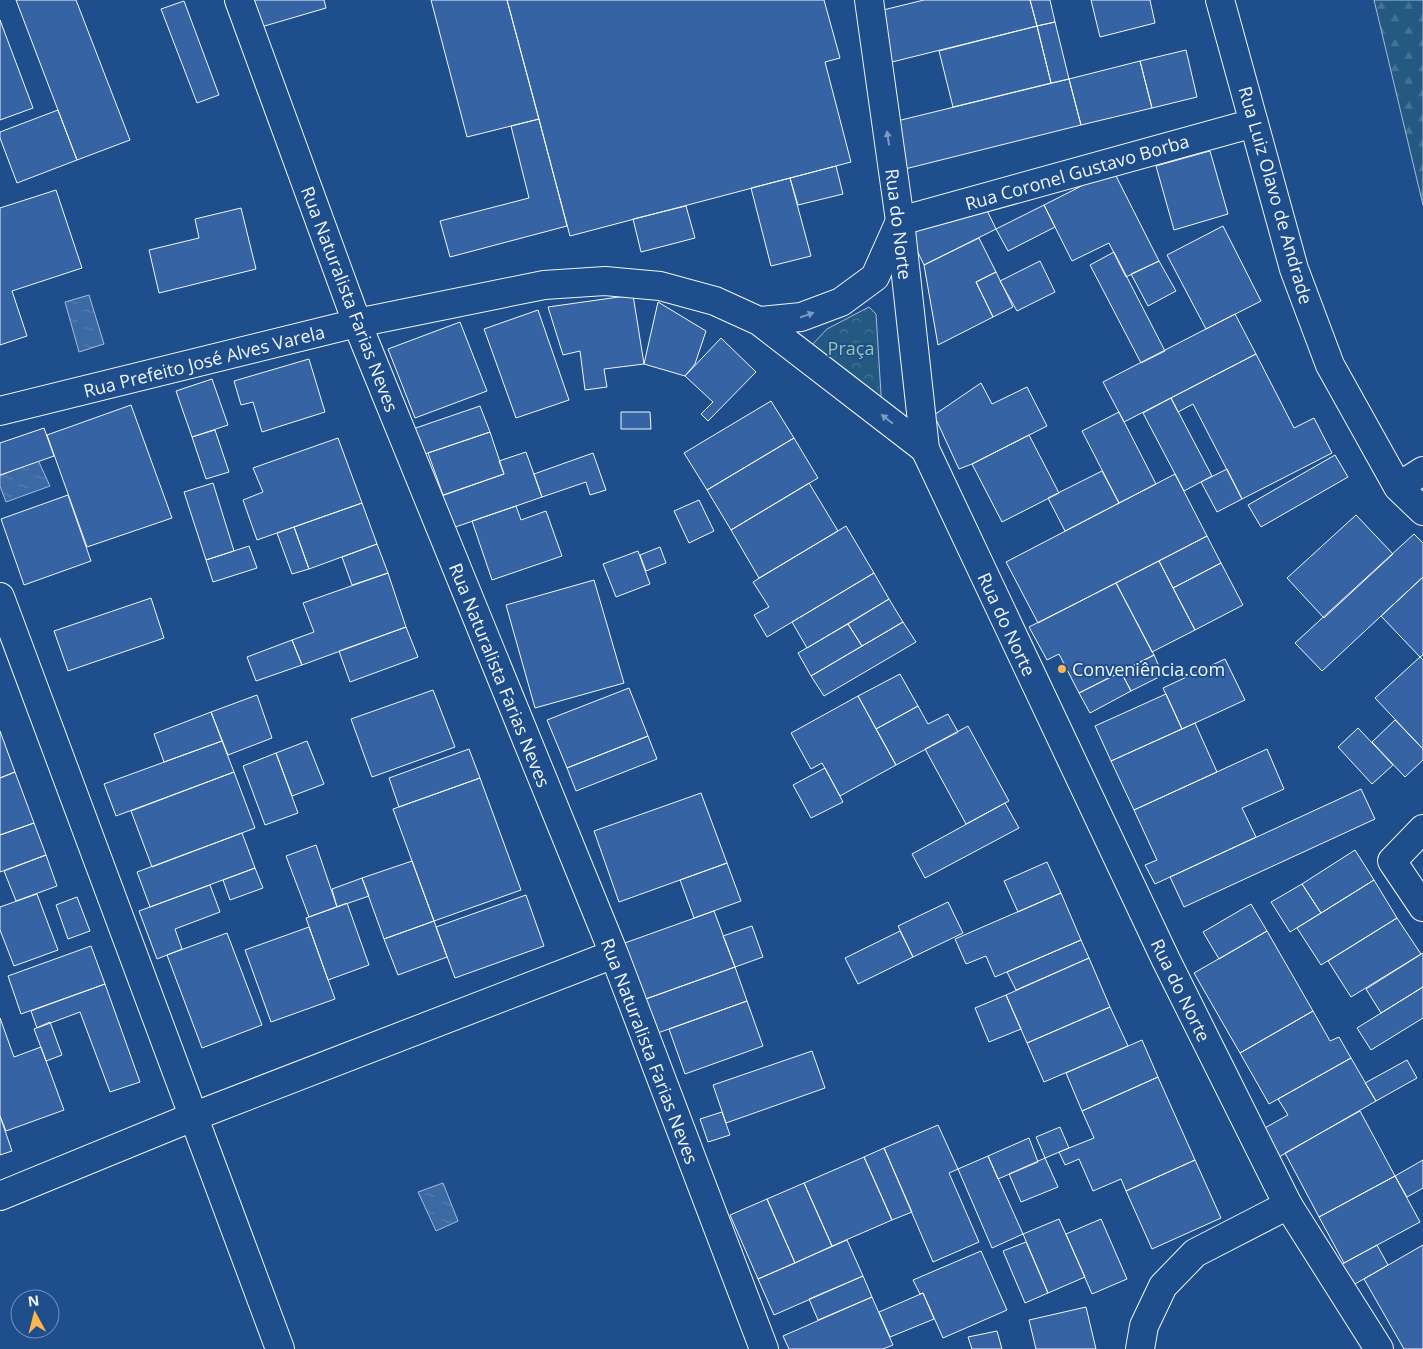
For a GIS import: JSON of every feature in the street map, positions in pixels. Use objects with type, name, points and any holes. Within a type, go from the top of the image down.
[{"type":"street","name":"Rua Naturalista Farias Neves","points":[[239,0],[357,323],[614,954],[764,1349]]},
{"type":"street","name":"Rua do Norte","points":[[869,0],[900,221],[925,449],[1162,951],[1288,1205],[1379,1349]]},
{"type":"street","name":"Rua Luiz Olavo de Andrade","points":[[1220,0],[1294,269],[1330,365],[1398,487],[1423,512]]},
{"type":"street","name":"Rua Coronel Gustavo Borba","points":[[900,221],[1254,123]]},
{"type":"street","name":"Rua Prefeito José Alves Varela","points":[[759,321],[801,317],[841,302],[875,277],[900,221]]},
{"type":"street","name":"Rua Prefeito José Alves Varela","points":[[0,411],[357,323],[544,285],[605,281],[660,286],[715,301],[759,321],[925,449]]},
{"type":"street","points":[[1398,487],[1423,471]]},
{"type":"street","points":[[0,597],[280,1349]]},
{"type":"street","points":[[1423,829],[1392,861],[1423,907]]},
{"type":"street","points":[[0,1196],[194,1116],[614,954]]},
{"type":"street","points":[[1140,1349],[1144,1326],[1163,1286],[1195,1253],[1288,1205]]},
{"type":"green space","points":[[1374,0],[1423,0],[1423,205]]},
{"type":"green space","name":"Praça","points":[[869,307],[876,314],[882,410],[809,348],[827,329]]},
{"type":"water","points":[[89,295],[104,344],[79,352],[65,302]]},
{"type":"water","points":[[38,460],[50,486],[6,502],[0,486],[0,476]]},
{"type":"water","points":[[443,1183],[458,1221],[436,1231],[418,1192]]},
{"type":"building","points":[[16,0],[76,0],[130,140],[77,160]]},
{"type":"building","points":[[242,0],[324,0],[326,8],[251,30]]},
{"type":"building","points":[[431,0],[507,0],[539,119],[467,137]]},
{"type":"building","points":[[507,0],[824,0],[840,58],[825,62],[851,162],[570,236]]},
{"type":"building","points":[[924,0],[1030,0],[1037,26],[892,62],[879,11]]},
{"type":"building","points":[[1030,0],[1050,0],[1055,22],[1037,26]]},
{"type":"building","points":[[1091,0],[1150,0],[1155,23],[1100,37]]},
{"type":"building","points":[[184,1],[219,95],[197,103],[161,9]]},
{"type":"building","points":[[0,20],[33,108],[0,120]]},
{"type":"building","points":[[1055,22],[1069,79],[1051,83],[1037,26]]},
{"type":"building","points":[[1037,26],[1051,83],[953,107],[939,51]]},
{"type":"building","points":[[1186,50],[1197,97],[1152,108],[1140,61]]},
{"type":"building","points":[[1140,61],[1152,108],[1081,125],[1069,79]]},
{"type":"building","points":[[1069,79],[1081,125],[905,169],[893,122]]},
{"type":"building","points":[[58,110],[77,160],[17,183],[0,138],[0,132]]},
{"type":"building","points":[[539,119],[567,226],[450,257],[440,221],[529,198],[511,126]]},
{"type":"building","points":[[1210,151],[1228,214],[1174,230],[1156,166]]},
{"type":"building","points":[[836,166],[843,194],[798,205],[790,178]]},
{"type":"building","points":[[1113,170],[1159,261],[1126,277],[1109,243],[1072,261],[1044,205]]},
{"type":"building","points":[[790,178],[811,256],[771,266],[751,188]]},
{"type":"building","points":[[56,190],[82,268],[12,291],[27,336],[0,345],[0,208]]},
{"type":"building","points":[[983,202],[996,229],[924,265],[909,234]]},
{"type":"building","points":[[1044,205],[1055,227],[1008,251],[996,229]]},
{"type":"building","points":[[686,206],[695,238],[641,252],[633,219]]},
{"type":"building","points":[[241,208],[256,269],[159,293],[149,250],[199,238],[195,219]]},
{"type":"building","points":[[1223,226],[1261,301],[1206,329],[1167,255]]},
{"type":"building","points":[[979,238],[996,272],[976,282],[993,317],[938,345],[924,265]]},
{"type":"building","points":[[1114,252],[1165,351],[1141,363],[1090,265]]},
{"type":"building","points":[[1040,261],[1055,292],[1017,311],[1000,281]]},
{"type":"building","points":[[1159,261],[1176,291],[1148,306],[1131,274]]},
{"type":"building","points":[[996,272],[1013,307],[993,317],[976,282]]},
{"type":"building","points":[[633,295],[644,364],[604,369],[607,387],[585,390],[580,351],[563,355],[548,307]]},
{"type":"building","points":[[658,302],[706,331],[695,364],[685,376],[644,364]]},
{"type":"building","points":[[538,310],[569,400],[516,418],[484,329]]},
{"type":"building","points":[[1235,314],[1256,354],[1124,422],[1103,382]]},
{"type":"building","points":[[460,322],[487,391],[415,418],[388,349]]},
{"type":"building","points":[[721,338],[756,372],[708,421],[701,414],[713,402],[685,376]]},
{"type":"building","points":[[1256,354],[1294,428],[1314,418],[1332,453],[1242,499],[1193,404],[1178,412],[1171,398]]},
{"type":"building","points":[[309,359],[325,412],[262,432],[253,402],[241,405],[234,381]]},
{"type":"building","points":[[212,379],[228,425],[192,437],[176,391]]},
{"type":"building","points":[[981,383],[992,404],[1027,387],[1047,426],[959,469],[934,415]]},
{"type":"building","points":[[1171,398],[1212,476],[1184,491],[1143,413]]},
{"type":"building","points":[[771,401],[794,438],[707,490],[684,453]]},
{"type":"building","points":[[131,405],[172,518],[87,547],[47,435]]},
{"type":"building","points":[[480,406],[490,432],[416,457],[407,431]]},
{"type":"building","points":[[621,412],[650,412],[651,429],[621,429]]},
{"type":"building","points":[[1119,412],[1156,484],[1119,503],[1082,431]]},
{"type":"building","points":[[44,428],[54,456],[0,475],[0,443]]},
{"type":"building","points":[[215,430],[229,472],[206,479],[192,437]]},
{"type":"building","points":[[490,432],[504,474],[443,495],[428,453]]},
{"type":"building","points":[[1029,435],[1059,493],[1002,522],[972,464]]},
{"type":"building","points":[[338,438],[362,503],[257,540],[243,500],[263,492],[253,468]]},
{"type":"building","points":[[794,438],[818,478],[731,530],[707,490]]},
{"type":"building","points":[[526,452],[542,497],[444,531],[433,499],[504,474],[499,461]]},
{"type":"building","points":[[593,453],[606,490],[590,495],[586,482],[542,497],[534,474]]},
{"type":"building","points":[[1335,455],[1348,477],[1261,527],[1248,505]]},
{"type":"building","points":[[1227,469],[1242,499],[1217,512],[1201,482]]},
{"type":"building","points":[[1102,471],[1119,503],[1065,531],[1048,498]]},
{"type":"building","points":[[1175,474],[1207,536],[1038,623],[1006,562]]},
{"type":"building","points":[[213,483],[234,551],[206,560],[184,492]]},
{"type":"building","points":[[809,483],[838,531],[759,578],[731,530]]},
{"type":"building","points":[[68,495],[91,561],[24,585],[1,519]]},
{"type":"building","points":[[699,500],[714,531],[689,543],[674,511]]},
{"type":"building","points":[[362,503],[377,544],[309,569],[294,527]]},
{"type":"building","points":[[516,506],[521,520],[546,511],[562,556],[492,580],[472,521]]},
{"type":"building","points":[[1356,515],[1393,554],[1324,618],[1287,578]]},
{"type":"building","points":[[846,526],[874,573],[767,637],[754,615],[769,607],[753,582]]},
{"type":"building","points":[[294,527],[309,569],[292,574],[277,533]]},
{"type":"building","points":[[1414,534],[1423,543],[1423,577],[1322,671],[1295,643]]},
{"type":"building","points":[[1207,536],[1221,563],[1173,588],[1159,561]]},
{"type":"building","points":[[377,544],[388,573],[352,585],[342,557]]},
{"type":"building","points":[[249,546],[257,568],[213,582],[206,560]]},
{"type":"building","points":[[660,547],[666,563],[646,571],[640,555]]},
{"type":"building","points":[[638,551],[650,584],[616,597],[603,564]]},
{"type":"building","points":[[1159,561],[1195,630],[1152,652],[1116,583]]},
{"type":"building","points":[[1221,563],[1243,605],[1195,630],[1173,588]]},
{"type":"building","points":[[388,573],[406,627],[302,665],[292,640],[314,632],[303,603]]},
{"type":"building","points":[[874,573],[889,599],[807,648],[792,622]]},
{"type":"building","points":[[1423,577],[1423,655],[1420,657],[1381,616]]},
{"type":"building","points":[[594,580],[624,683],[535,708],[506,605]]},
{"type":"building","points":[[1116,583],[1154,655],[1079,693],[1059,654],[1047,660],[1029,627]]},
{"type":"building","points":[[151,598],[164,638],[68,671],[54,631]]},
{"type":"building","points":[[889,599],[903,622],[862,646],[848,624]]},
{"type":"building","points":[[903,622],[916,642],[824,696],[811,676]]},
{"type":"building","points":[[848,624],[862,646],[811,676],[798,653]]},
{"type":"building","points":[[406,627],[418,657],[350,682],[339,651]]},
{"type":"building","points":[[292,640],[302,665],[256,681],[247,657]]},
{"type":"building","points":[[1154,655],[1163,675],[1131,691],[1121,672]]},
{"type":"building","points":[[1420,657],[1423,660],[1423,749],[1375,698]]},
{"type":"building","points":[[1225,659],[1245,700],[1182,729],[1163,688]]},
{"type":"building","points":[[1121,672],[1131,691],[1090,713],[1079,693]]},
{"type":"building","points":[[900,674],[918,706],[876,729],[858,696]]},
{"type":"building","points":[[629,688],[648,736],[567,768],[547,720]]},
{"type":"building","points":[[433,690],[455,747],[372,777],[351,719]]},
{"type":"building","points":[[1166,694],[1182,729],[1111,761],[1095,726]]},
{"type":"building","points":[[257,695],[272,738],[228,755],[211,712]]},
{"type":"building","points":[[858,696],[896,765],[840,796],[822,763],[811,769],[791,733]]},
{"type":"building","points":[[918,706],[928,724],[948,714],[958,732],[896,765],[876,729]]},
{"type":"building","points":[[211,712],[222,741],[164,762],[154,734]]},
{"type":"building","points":[[1395,720],[1423,749],[1423,760],[1405,777],[1372,742]]},
{"type":"building","points":[[1195,723],[1217,772],[1134,810],[1111,761]]},
{"type":"building","points":[[968,726],[1009,801],[966,824],[925,749]]},
{"type":"building","points":[[1358,728],[1393,765],[1372,784],[1338,747]]},
{"type":"building","points":[[0,731],[15,772],[0,778]]},
{"type":"building","points":[[648,736],[657,759],[576,791],[567,768]]},
{"type":"building","points":[[222,741],[234,772],[116,816],[104,784]]},
{"type":"building","points":[[307,741],[324,784],[292,796],[276,753]]},
{"type":"building","points":[[469,749],[480,778],[399,807],[389,778]]},
{"type":"building","points":[[1267,749],[1284,789],[1242,808],[1256,837],[1155,884],[1145,865],[1157,860],[1134,810]]},
{"type":"building","points":[[276,753],[298,813],[265,825],[243,766]]},
{"type":"building","points":[[825,768],[843,802],[811,818],[793,785]]},
{"type":"building","points":[[15,772],[34,823],[0,835],[0,778]]},
{"type":"building","points":[[234,772],[255,828],[152,867],[131,811]]},
{"type":"building","points":[[480,778],[521,890],[434,921],[393,809]]},
{"type":"building","points":[[1361,789],[1375,819],[1184,907],[1170,877]]},
{"type":"building","points":[[701,793],[727,863],[619,902],[594,831]]},
{"type":"building","points":[[1005,803],[1019,828],[925,878],[912,854]]},
{"type":"building","points":[[34,823],[46,855],[0,872],[0,835]]},
{"type":"building","points":[[242,833],[255,868],[150,907],[137,872]]},
{"type":"building","points":[[316,845],[337,907],[309,917],[286,856]]},
{"type":"building","points":[[1355,850],[1374,880],[1321,913],[1302,884]]},
{"type":"building","points":[[46,855],[57,886],[16,901],[4,871]]},
{"type":"building","points":[[412,861],[434,921],[384,939],[362,878]]},
{"type":"building","points":[[1047,862],[1061,893],[1018,912],[1004,881]]},
{"type":"building","points":[[727,863],[741,901],[694,918],[680,880]]},
{"type":"building","points":[[255,868],[263,888],[230,900],[223,880]]},
{"type":"building","points":[[362,878],[369,896],[337,907],[332,889]]},
{"type":"building","points":[[1374,880],[1397,918],[1321,965],[1297,928]]},
{"type":"building","points":[[1302,884],[1321,913],[1290,932],[1271,902]]},
{"type":"building","points":[[210,885],[220,912],[175,929],[182,949],[157,959],[139,911]]},
{"type":"building","points":[[1061,893],[1081,940],[995,977],[986,956],[966,964],[955,939]]},
{"type":"building","points":[[37,894],[58,950],[14,966],[0,930],[0,907]]},
{"type":"building","points":[[526,895],[544,946],[455,978],[436,927]]},
{"type":"building","points":[[77,897],[90,931],[68,939],[56,905]]},
{"type":"building","points":[[948,902],[963,933],[913,957],[898,926]]},
{"type":"building","points":[[347,903],[369,965],[328,980],[306,918]]},
{"type":"building","points":[[1251,904],[1267,931],[1219,959],[1203,932]]},
{"type":"building","points":[[714,911],[735,967],[643,1000],[622,944]]},
{"type":"building","points":[[1397,918],[1421,954],[1351,997],[1328,961]]},
{"type":"building","points":[[434,921],[447,957],[398,975],[384,939]]},
{"type":"building","points":[[752,926],[763,957],[735,967],[723,936]]},
{"type":"building","points":[[309,927],[335,999],[271,1022],[245,950]]},
{"type":"building","points":[[900,931],[913,957],[858,984],[845,958]]},
{"type":"building","points":[[1267,931],[1313,1011],[1240,1053],[1194,973]]},
{"type":"building","points":[[227,933],[262,1025],[202,1048],[167,955]]},
{"type":"building","points":[[1081,940],[1089,958],[1016,990],[1007,972]]},
{"type":"building","points":[[91,946],[105,984],[21,1014],[8,976]]},
{"type":"building","points":[[1423,953],[1423,987],[1381,1013],[1366,989]]},
{"type":"building","points":[[1089,958],[1110,1007],[1027,1043],[1006,995]]},
{"type":"building","points":[[735,967],[747,1001],[655,1034],[643,1000]]},
{"type":"building","points":[[105,984],[140,1082],[110,1092],[80,1012],[37,1028],[31,1011]]},
{"type":"building","points":[[1423,987],[1423,1018],[1371,1050],[1357,1028]]},
{"type":"building","points":[[1006,995],[1021,1029],[989,1042],[975,1008]]},
{"type":"building","points":[[747,1001],[763,1046],[685,1074],[669,1029]]},
{"type":"building","points":[[1110,1007],[1128,1046],[1044,1082],[1027,1043]]},
{"type":"building","points":[[1313,1011],[1330,1041],[1339,1037],[1351,1058],[1269,1104],[1240,1053]]},
{"type":"building","points":[[0,1018],[14,1057],[41,1047],[64,1110],[6,1131],[0,1116]]},
{"type":"building","points":[[50,1022],[62,1055],[46,1061],[34,1029]]},
{"type":"building","points":[[1142,1040],[1158,1077],[1082,1111],[1066,1073]]},
{"type":"building","points":[[812,1051],[825,1088],[726,1123],[713,1085]]},
{"type":"building","points":[[1351,1058],[1376,1101],[1279,1157],[1263,1129],[1288,1115],[1278,1099]]},
{"type":"building","points":[[1407,1060],[1417,1078],[1376,1101],[1365,1083]]},
{"type":"building","points":[[1158,1077],[1195,1160],[1126,1191],[1121,1179],[1093,1191],[1079,1159],[1065,1165],[1059,1152],[1094,1138],[1082,1111]]},
{"type":"building","points":[[1360,1111],[1395,1176],[1319,1217],[1285,1153]]},
{"type":"building","points":[[722,1112],[730,1135],[708,1142],[700,1119]]},
{"type":"building","points":[[0,1116],[12,1151],[0,1155]]},
{"type":"building","points":[[938,1125],[958,1169],[949,1173],[979,1242],[933,1262],[884,1148]]},
{"type":"building","points":[[1060,1127],[1069,1148],[1045,1158],[1036,1137]]},
{"type":"building","points":[[1029,1138],[1038,1162],[998,1179],[988,1156]]},
{"type":"building","points":[[884,1148],[912,1212],[892,1220],[864,1157]]},
{"type":"building","points":[[988,1156],[1023,1234],[992,1248],[958,1169]]},
{"type":"building","points":[[864,1157],[892,1220],[832,1246],[804,1183]]},
{"type":"building","points":[[1045,1158],[1058,1187],[1021,1202],[1009,1174]]},
{"type":"building","points":[[1195,1160],[1221,1218],[1152,1249],[1126,1191]]},
{"type":"building","points":[[1423,1160],[1423,1188],[1407,1197],[1395,1176]]},
{"type":"building","points":[[1395,1176],[1420,1222],[1344,1263],[1319,1217]]},
{"type":"building","points":[[804,1183],[832,1246],[795,1263],[767,1199]]},
{"type":"building","points":[[767,1199],[795,1263],[758,1279],[730,1215]]},
{"type":"building","points":[[1059,1219],[1085,1277],[1048,1293],[1023,1234]]},
{"type":"building","points":[[1101,1219],[1127,1279],[1092,1294],[1066,1234]]},
{"type":"building","points":[[847,1240],[863,1276],[774,1315],[758,1279]]},
{"type":"building","points":[[1026,1242],[1048,1293],[1025,1303],[1003,1251]]},
{"type":"building","points":[[1377,1245],[1388,1265],[1348,1288],[1337,1268]]},
{"type":"building","points":[[1423,1245],[1423,1349],[1404,1349],[1364,1279]]},
{"type":"building","points":[[981,1251],[1007,1310],[943,1338],[923,1293],[920,1294],[913,1280]]},
{"type":"building","points":[[863,1276],[872,1297],[818,1320],[809,1299]]},
{"type":"building","points":[[923,1293],[934,1319],[890,1337],[879,1312]]},
{"type":"building","points":[[872,1297],[893,1345],[883,1349],[789,1349],[783,1336]]},
{"type":"building","points":[[1086,1307],[1096,1349],[1036,1349],[1029,1320]]},
{"type":"building","points":[[997,1331],[1002,1349],[972,1349],[968,1337]]},
{"type":"place","name":"Conveniência.com","points":[[1062,669]]}]
